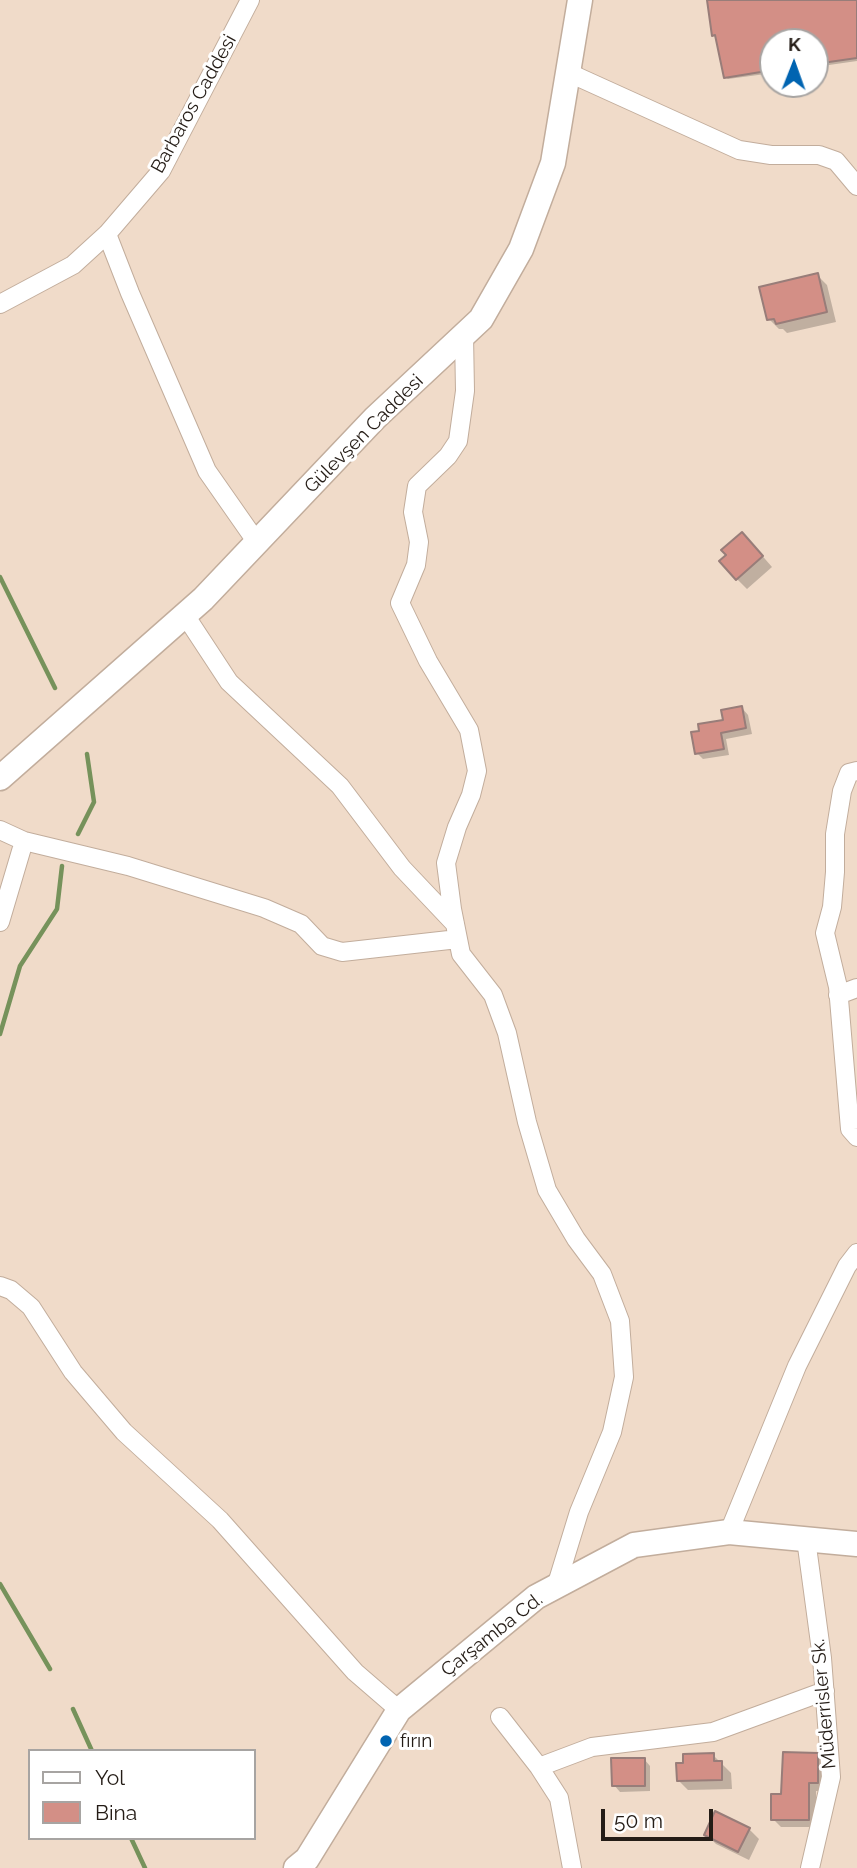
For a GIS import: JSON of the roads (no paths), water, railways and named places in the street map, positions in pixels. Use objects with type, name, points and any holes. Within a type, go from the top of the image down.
[{"type":"street","name":"Barbaros Caddesi","points":[[0,304],[73,265],[107,234],[161,171],[250,0]]},
{"type":"street","name":"Gülevşen Caddesi","points":[[0,778],[185,615],[258,544],[375,418],[481,319],[521,249],[553,163],[580,0]]},
{"type":"street","points":[[567,72],[739,150],[771,155],[819,155],[836,161],[857,186]]},
{"type":"street","points":[[107,234],[207,471],[258,544]]},
{"type":"street","points":[[464,335],[465,391],[458,441],[417,486],[413,512],[419,541],[416,565],[400,603],[428,661],[469,730],[477,771],[446,863],[461,954],[493,995],[507,1032],[527,1122],[547,1190],[576,1239],[602,1274],[620,1321],[624,1377],[612,1432],[579,1512],[556,1587]]},
{"type":"street","points":[[185,615],[229,682],[340,786],[402,868],[456,931]]},
{"type":"street","points":[[857,771],[849,773],[842,791],[835,834],[832,907],[825,933],[838,995],[850,1129],[857,1137]]},
{"type":"street","points":[[0,830],[24,841],[128,866],[264,908],[301,923],[322,946],[342,952],[456,931]]},
{"type":"street","points":[[0,922],[24,841]]},
{"type":"street","points":[[838,995],[857,988]]},
{"type":"street","points":[[729,1532],[797,1366],[847,1266],[857,1252]]},
{"type":"street","points":[[0,1286],[11,1290],[31,1307],[73,1372],[124,1432],[220,1520],[355,1672],[399,1710]]},
{"type":"street","name":"Çarşamba Cd.","points":[[306,1865],[399,1710],[536,1597],[634,1545],[729,1532],[857,1544]]},
{"type":"street","name":"Müderrisler Sk.","points":[[806,1539],[825,1691],[831,1777],[810,1868]]},
{"type":"street","points":[[539,1767],[592,1747],[713,1732],[825,1691]]},
{"type":"street","points":[[500,1717],[559,1798],[572,1868]]},
{"type":"waterway","points":[[0,577],[55,688]]},
{"type":"waterway","points":[[78,834],[94,802],[87,754]]},
{"type":"waterway","points":[[0,1034],[20,966],[57,909],[62,866]]},
{"type":"waterway","points":[[0,1584],[50,1669]]},
{"type":"waterway","points":[[73,1709],[91,1749]]},
{"type":"waterway","points":[[132,1840],[145,1868]]},
{"type":"place","name":"fırın","points":[[386,1741]]}]
